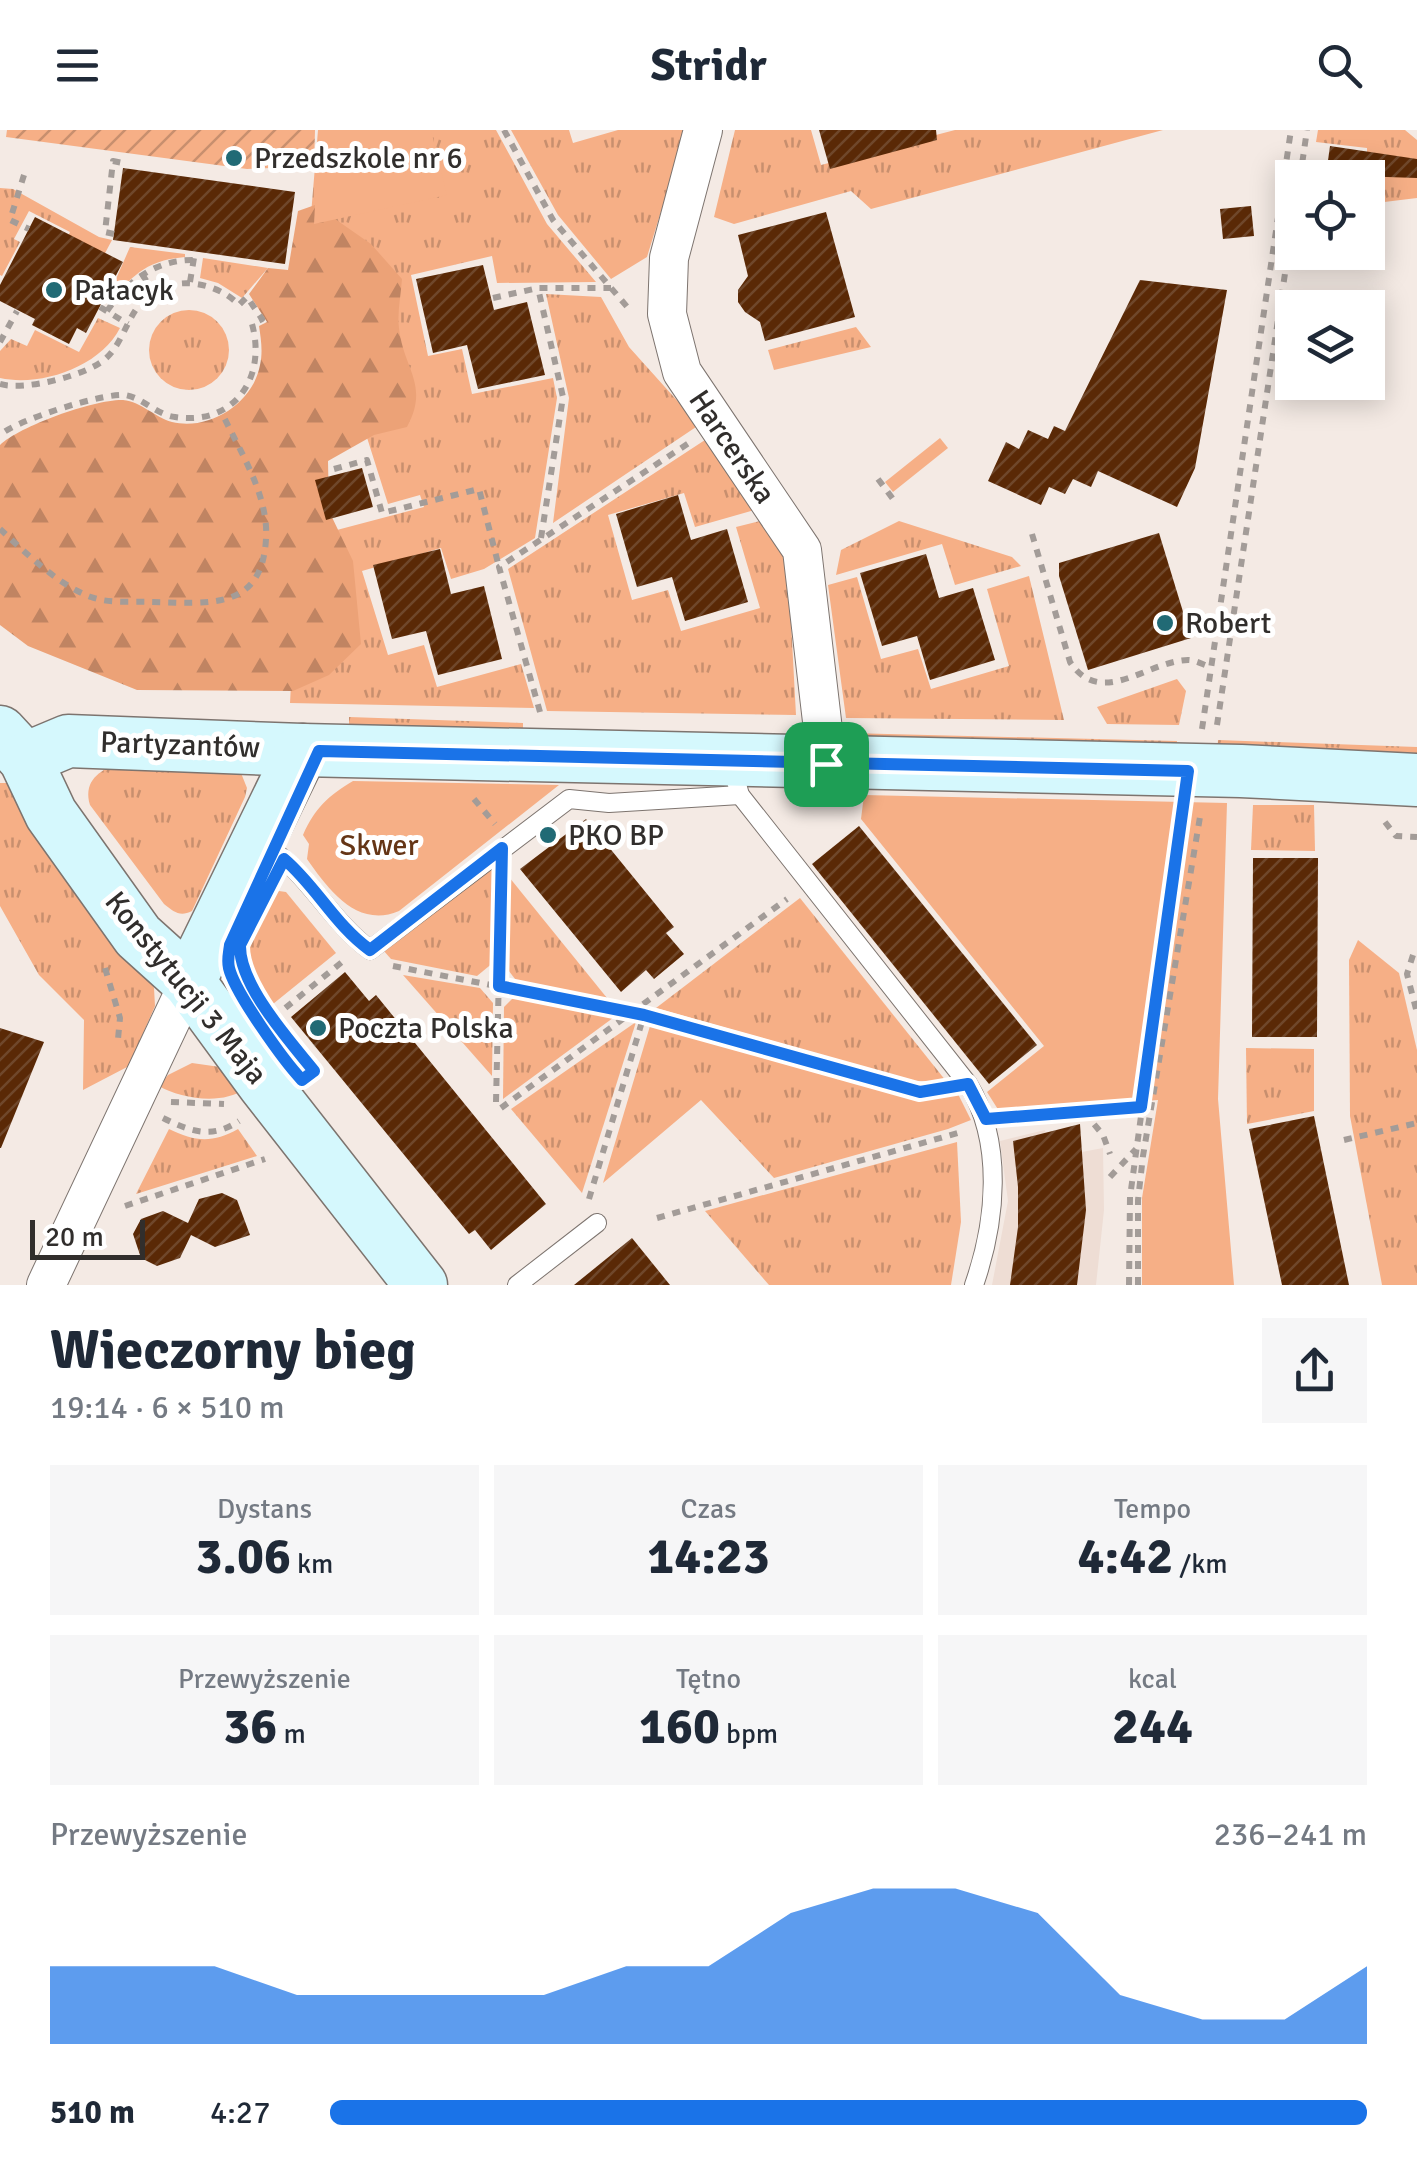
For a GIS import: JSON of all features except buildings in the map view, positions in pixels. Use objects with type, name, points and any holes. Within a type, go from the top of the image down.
[{"type":"street","name":"Harcerska","points":[[703,130],[669,258],[667,314],[682,372],[802,550],[826,764]]},
{"type":"street","name":"Partyzantów","points":[[13,745],[68,741],[302,750],[736,778],[826,764],[1199,759],[1417,780]]},
{"type":"street","name":"Konstytucji 3 Maja","points":[[13,745],[50,814],[138,936],[190,982],[263,1083],[421,1285]]},
{"type":"street","points":[[46,1285],[302,750]]},
{"type":"lane","points":[[257,840],[298,871],[342,924],[370,950],[503,842],[570,799],[609,802],[736,778],[810,882],[968,1084],[986,1119],[992,1194],[988,1234],[974,1285]]},
{"type":"lane","points":[[518,1285],[591,1216]]},
{"type":"path","points":[[504,130],[553,220],[639,321]]},
{"type":"path","points":[[1138,1285],[1138,1200],[1143,1156],[1291,130]]},
{"type":"path","points":[[1303,160],[1307,130]]},
{"type":"path","points":[[114,234],[104,232],[114,161],[124,163]]},
{"type":"path","points":[[24,175],[10,220],[28,230]]},
{"type":"path","points":[[128,324],[103,309],[130,282],[157,267],[194,256],[190,282]]},
{"type":"path","points":[[1128,1285],[1130,1197],[1141,1107],[1284,270]]},
{"type":"path","points":[[142,274],[154,293]]},
{"type":"path","points":[[0,384],[22,387],[90,368],[104,360],[137,308],[154,293],[190,282],[226,292],[238,305],[247,297],[262,319],[252,324],[258,348],[249,383],[222,411],[178,418],[163,415],[128,395],[110,396],[34,417],[0,436]]},
{"type":"path","points":[[493,298],[538,288],[611,288]]},
{"type":"path","points":[[538,288],[563,397],[541,539]]},
{"type":"path","points":[[0,342],[17,311]]},
{"type":"path","points":[[0,529],[73,588],[94,598],[193,603],[237,596],[258,576],[266,526],[257,489],[222,411]]},
{"type":"path","points":[[498,567],[716,425]]},
{"type":"path","points":[[334,469],[367,460],[382,513],[479,489],[542,718]]},
{"type":"path","points":[[878,480],[896,503]]},
{"type":"path","points":[[1032,534],[1070,662],[1078,675],[1102,684],[1189,660],[1211,667]]},
{"type":"path","points":[[467,790],[503,842],[499,1105],[640,1014],[810,882]]},
{"type":"path","points":[[1413,954],[1408,974],[1417,1013]]},
{"type":"path","points":[[240,958],[282,1030]]},
{"type":"path","points":[[103,964],[120,1018],[116,1063],[120,1078],[135,1099],[188,1131],[208,1134],[229,1128],[246,1117]]},
{"type":"path","points":[[382,964],[640,1014],[920,1092],[968,1084]]},
{"type":"path","points":[[273,1018],[286,1008]]},
{"type":"path","points":[[591,1216],[640,1014]]},
{"type":"path","points":[[292,1042],[308,1063]]},
{"type":"path","points":[[301,1055],[314,1046]]},
{"type":"path","points":[[135,1099],[235,1103]]},
{"type":"path","points":[[657,1218],[952,1136],[986,1119],[1141,1107]]},
{"type":"path","points":[[1084,1112],[1104,1134],[1110,1154]]},
{"type":"path","points":[[1344,1140],[1417,1123]]},
{"type":"path","points":[[1110,1178],[1136,1148]]},
{"type":"path","points":[[119,1208],[276,1155]]},
{"type":"shaded area","points":[[1045,1130],[1050,1158],[1103,1148],[1104,1210],[1096,1285],[992,1285],[1008,1201],[1000,1141]]},
{"type":"green space","name":"Przedszkole nr 6","points":[[7,130],[315,130],[314,166],[247,169],[6,137]]},
{"type":"green space","points":[[318,130],[496,130],[547,224],[596,282],[497,283],[492,256],[411,275],[428,356],[462,349],[472,394],[553,378],[557,398],[535,538],[484,569],[451,579],[441,548],[362,571],[388,655],[424,645],[437,687],[521,664],[534,708],[290,703],[299,540],[424,507],[420,495],[388,504],[308,251]]},
{"type":"green space","points":[[319,130],[431,130],[447,195],[314,224]]},
{"type":"green space","points":[[511,130],[569,130],[573,143],[618,130],[686,130],[647,257],[611,279],[558,215]]},
{"type":"green space","points":[[735,130],[811,130],[821,165],[955,130],[1163,130],[871,209],[851,191],[734,224],[714,217]]},
{"type":"green space","points":[[1318,130],[1405,130],[1417,140],[1417,198],[1385,202],[1385,160],[1367,160],[1367,148],[1316,142]]},
{"type":"green space","points":[[0,188],[13,189],[99,237],[112,240],[103,257],[67,238],[70,232],[29,211],[14,239],[20,242],[0,275]]},
{"type":"green space","points":[[315,205],[371,244],[402,279],[399,328],[416,388],[407,427],[374,435],[328,461],[329,511],[353,561],[361,644],[329,675],[293,691],[137,690],[28,646],[0,625],[0,445],[40,422],[110,401],[130,401],[166,420],[186,424],[228,411],[249,391],[261,360],[259,326],[267,322],[249,294],[268,268],[288,270],[298,211]]},
{"type":"green space","points":[[130,247],[185,257],[148,267],[105,304]]},
{"type":"green space","points":[[203,258],[268,268],[242,298],[218,283],[200,278]]},
{"type":"green space","points":[[546,294],[601,297],[629,347],[699,425],[553,523],[569,398]]},
{"type":"green space","points":[[189,310],[204,313],[217,322],[226,335],[226,365],[217,378],[204,387],[189,390],[174,387],[161,378],[152,365],[149,350],[152,335],[161,322],[174,313]]},
{"type":"green space","points":[[98,318],[120,328],[99,354],[51,376],[0,378],[0,351],[11,339],[27,346],[35,330],[79,352]]},
{"type":"green space","points":[[856,327],[871,347],[774,370],[768,350]]},
{"type":"green space","points":[[708,438],[758,509],[695,527],[684,493],[608,515],[632,600],[668,590],[681,631],[760,608],[736,527],[768,519],[787,548],[796,715],[547,711],[508,569]]},
{"type":"green space","points":[[940,438],[948,448],[893,492],[885,482]]},
{"type":"green space","points":[[899,521],[1012,557],[1021,566],[955,585],[942,544],[836,575],[841,550]]},
{"type":"green space","points":[[1029,576],[1064,720],[846,718],[828,585],[857,577],[881,659],[918,649],[931,689],[1009,666],[987,589]]},
{"type":"green space","points":[[1177,679],[1186,691],[1179,725],[1107,724],[1097,707]]},
{"type":"green space","points":[[349,717],[523,723],[523,735],[349,730]]},
{"type":"green space","points":[[848,733],[1177,741],[1176,751],[856,744]]},
{"type":"green space","points":[[1218,740],[1417,747],[1417,760],[1217,753]]},
{"type":"green space","points":[[114,765],[241,773],[247,788],[245,797],[192,911],[177,913],[164,904],[90,805],[93,780]]},
{"type":"green space","name":"Skwer","points":[[353,781],[559,785],[399,911],[370,915],[345,903],[324,882],[307,859],[309,844],[303,835],[329,798]]},
{"type":"green space","points":[[0,783],[14,783],[146,968],[154,988],[155,1006],[129,1066],[83,1090],[84,1020],[39,975],[0,906]]},
{"type":"green space","points":[[864,795],[1227,803],[1218,1099],[1234,1285],[1142,1285],[1142,1198],[1158,1100],[999,1111],[987,1092],[1044,1046],[861,819]]},
{"type":"green space","points":[[1253,805],[1314,805],[1315,851],[1251,850]]},
{"type":"green space","points":[[496,865],[494,962],[477,976],[391,959],[383,950]]},
{"type":"green space","points":[[509,877],[607,998],[518,983],[506,967]]},
{"type":"green space","points":[[286,892],[336,953],[273,1004],[246,962],[247,948],[273,894]]},
{"type":"green space","points":[[800,898],[946,1081],[913,1081],[656,1008]]},
{"type":"green space","points":[[1358,940],[1399,973],[1417,1050],[1417,1285],[1382,1285],[1350,1116],[1349,960]]},
{"type":"green space","points":[[403,975],[480,988],[493,1003],[492,1076]]},
{"type":"green space","points":[[517,994],[617,1015],[503,1099],[504,1007]]},
{"type":"green space","points":[[636,1022],[582,1193],[511,1109]]},
{"type":"green space","points":[[650,1026],[918,1098],[958,1094],[971,1120],[774,1178],[701,1100],[603,1183]]},
{"type":"green space","points":[[1246,1048],[1314,1049],[1314,1111],[1247,1124]]},
{"type":"green space","points":[[192,1063],[220,1067],[244,1089],[214,1099],[178,1094],[159,1086],[168,1075]]},
{"type":"green space","points":[[169,1129],[204,1139],[238,1129],[257,1156],[136,1194]]},
{"type":"green space","points":[[957,1142],[961,1222],[951,1285],[769,1285],[705,1211]]},
{"type":"place","name":"Przedszkole nr 6","points":[[234,158]]},
{"type":"place","name":"Pałacyk","points":[[54,290]]},
{"type":"place","name":"Robert","points":[[1165,623]]},
{"type":"place","name":"PKO BP","points":[[548,835]]},
{"type":"place","name":"Poczta Polska","points":[[318,1028]]},
{"type":"route","points":[[319,751],[826,764],[1188,771],[1141,1107],[986,1119],[968,1084],[920,1092],[644,1015],[499,986],[502,848],[370,950],[284,859],[240,945],[240,958],[273,1018],[314,1071],[302,1080],[286,1063],[232,980],[227,962],[230,945],[319,751]]}]
